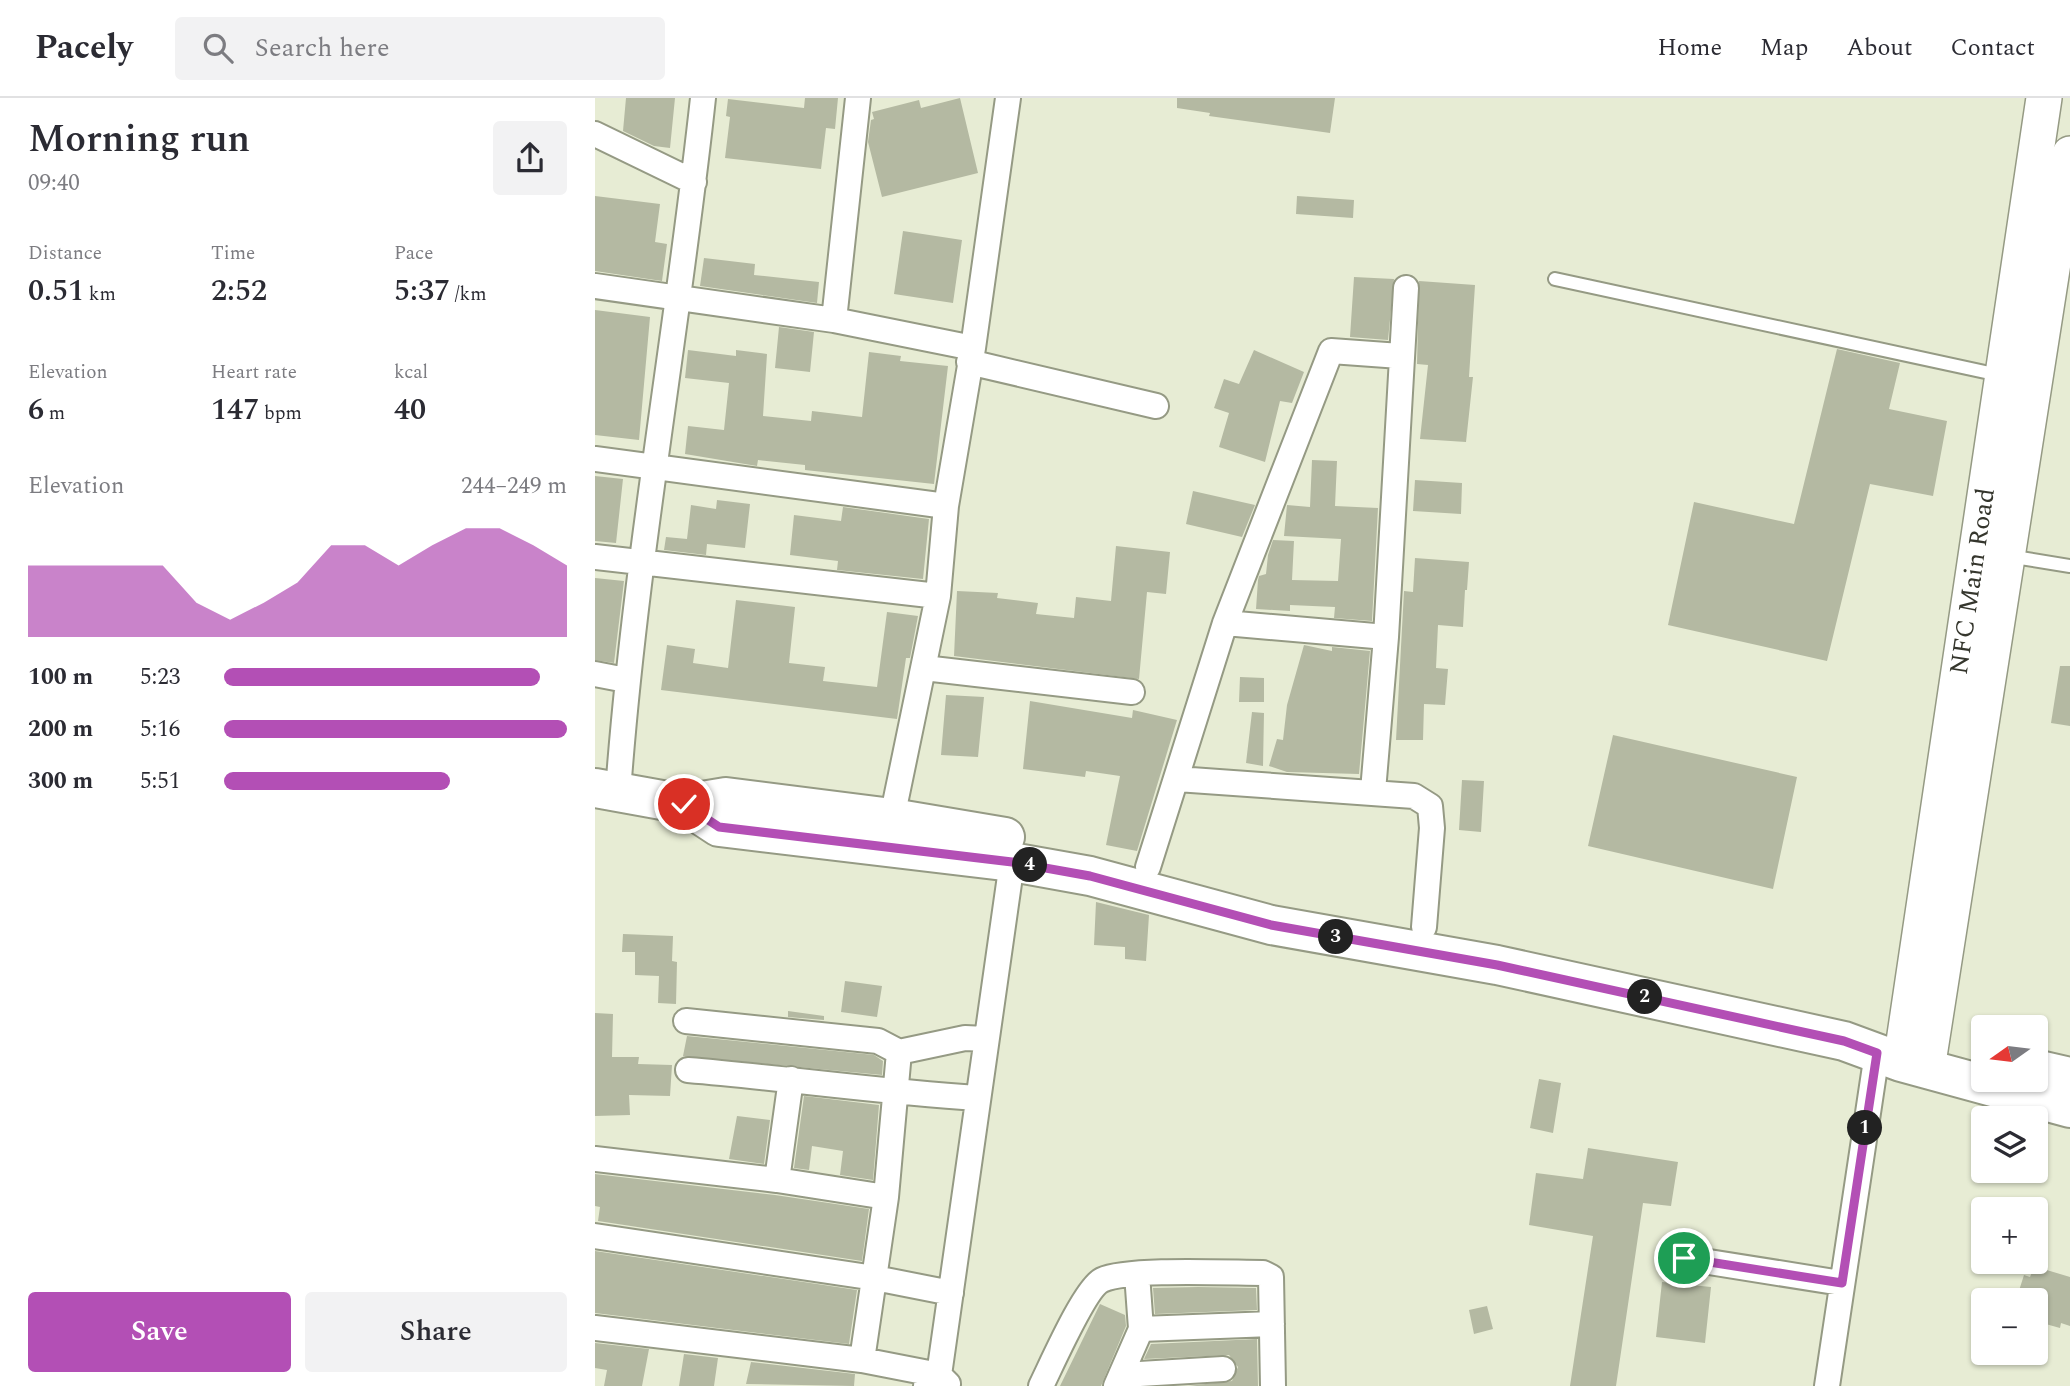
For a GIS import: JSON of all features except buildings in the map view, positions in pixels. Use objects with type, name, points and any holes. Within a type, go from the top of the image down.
[{"type":"main road","name":"NFC Main Road","points":[[1909,1053],[2044,98]]},
{"type":"main road","name":"NFC Main Road","points":[[1909,1053],[2007,556],[2069,169]]},
{"type":"main road","points":[[606,790],[684,804],[726,797],[892,818],[1054,845],[1148,866],[1277,902],[1424,926],[1606,965],[1909,1053],[2070,1108]]},
{"type":"main road","points":[[684,804],[719,827],[1012,862],[1090,876],[1271,925],[1497,965],[1844,1041],[1909,1053],[1971,1056]]},
{"type":"main road","points":[[2048,1072],[2070,1077]]},
{"type":"street","points":[[606,790],[626,680],[656,466],[703,98]]},
{"type":"street","points":[[834,320],[858,98]]},
{"type":"street","points":[[892,818],[938,596],[946,506],[1008,98]]},
{"type":"street","points":[[595,134],[694,182]]},
{"type":"street","points":[[595,286],[834,320],[1156,406]]},
{"type":"street","points":[[1373,791],[1386,637],[1406,288]]},
{"type":"street","points":[[1148,866],[1225,623],[1331,351],[1400,356]]},
{"type":"street","points":[[595,459],[946,506]]},
{"type":"street","points":[[595,557],[938,596]]},
{"type":"street","points":[[1225,623],[1386,637]]},
{"type":"street","points":[[924,668],[1132,692]]},
{"type":"street","points":[[595,674],[626,680]]},
{"type":"street","points":[[1177,779],[1414,796],[1430,806],[1432,828],[1424,926]]},
{"type":"street","points":[[595,1328],[862,1360],[939,1382],[1012,862]]},
{"type":"street","points":[[686,1021],[878,1041],[899,1052],[965,1038],[986,1039]]},
{"type":"street","points":[[862,1360],[885,1197],[899,1052]]},
{"type":"street","points":[[1827,1386],[1842,1283],[1909,1053]]},
{"type":"street","points":[[688,1070],[791,1079],[897,1093],[978,1098]]},
{"type":"street","points":[[777,1180],[791,1079]]},
{"type":"street","points":[[595,1159],[777,1180],[885,1197]]},
{"type":"street","points":[[595,1236],[875,1278],[951,1293]]},
{"type":"street","points":[[1684,1258],[1842,1283]]},
{"type":"street","points":[[1041,1386],[1087,1297],[1101,1280],[1137,1274],[1269,1273],[1273,1386]]},
{"type":"street","points":[[1137,1274],[1141,1329],[1119,1380],[1223,1369]]},
{"type":"street","points":[[1141,1329],[1272,1324]]},
{"type":"lane","points":[[1555,279],[2003,375]]},
{"type":"lane","points":[[2007,556],[2070,566]]},
{"type":"route","points":[[684,804],[719,827],[1012,862],[1090,876],[1271,925],[1497,965],[1844,1041],[1877,1053],[1842,1283],[1684,1258]]}]
